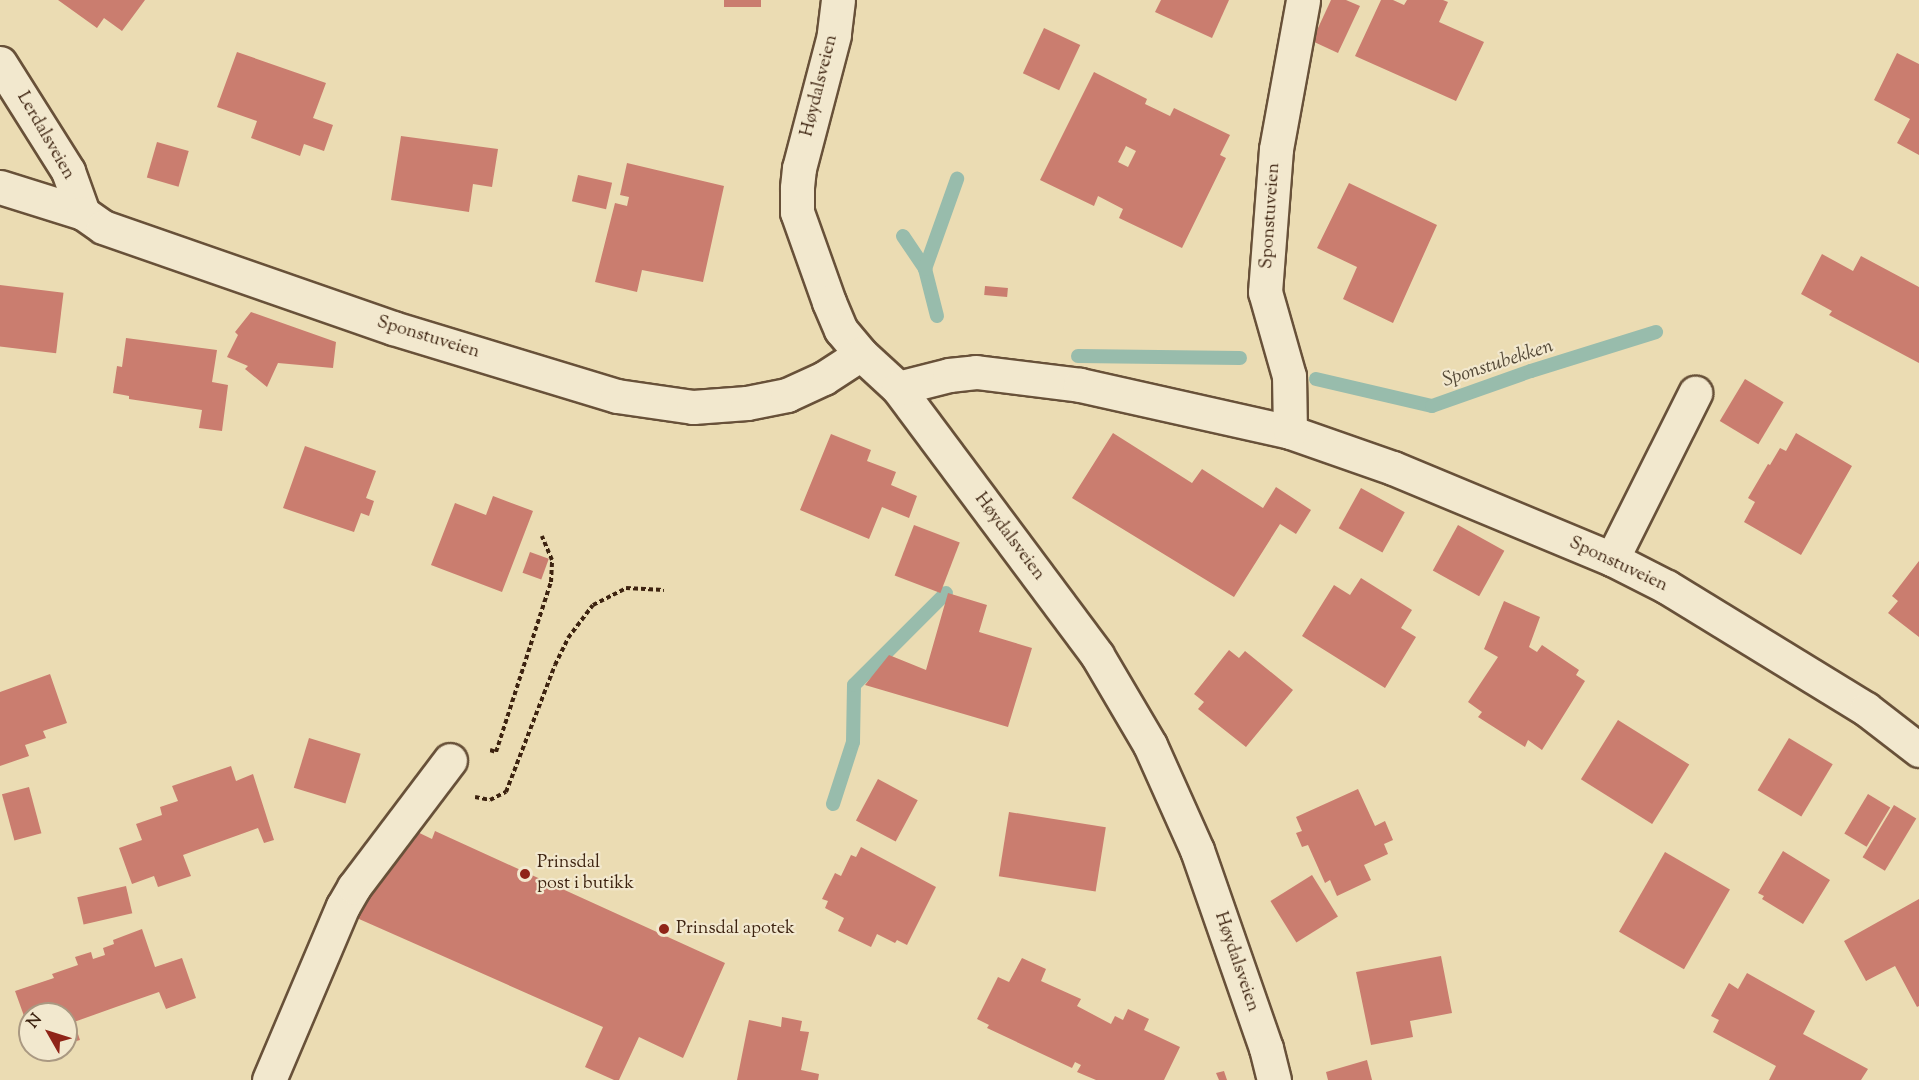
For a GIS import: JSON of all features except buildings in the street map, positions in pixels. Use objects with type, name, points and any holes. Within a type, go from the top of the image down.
[{"type":"street","name":"Høydalsveien","points":[[838,0],[834,36],[799,168],[797,212],[841,330],[861,354],[898,388],[1097,655],[1150,746],[1197,850],[1266,1048],[1274,1080]]},
{"type":"street","name":"Sponstuveien","points":[[1290,432],[1288,376],[1265,292],[1276,149],[1303,0]]},
{"type":"street","name":"Lerdalsveien","points":[[0,63],[68,171],[83,213]]},
{"type":"street","name":"Sponstuveien","points":[[0,187],[83,213],[103,227],[393,328],[617,396],[658,404],[722,407],[787,395],[824,378],[861,354]]},
{"type":"street","name":"Sponstuveien","points":[[898,388],[949,375],[976,372],[1080,385],[1290,432],[1393,468],[1612,560],[1667,587],[1866,709],[1919,750]]},
{"type":"street","points":[[1612,560],[1695,393]]},
{"type":"street","points":[[269,1080],[343,906],[354,887],[443,771]]},
{"type":"path","points":[[486,750],[496,752],[551,582],[552,560],[542,536]]},
{"type":"path","points":[[443,771],[451,792],[490,800],[506,792],[555,665],[568,638],[593,605],[626,588],[664,590]]},
{"type":"waterway","points":[[937,316],[925,269],[957,179]]},
{"type":"waterway","points":[[903,236],[925,269]]},
{"type":"waterway","name":"Sponstubekken","points":[[1316,379],[1432,406],[1531,371],[1656,332]]},
{"type":"waterway","name":"Sponstubekken","points":[[1078,356],[1240,358]]},
{"type":"waterway","name":"Sponstubekken","points":[[833,804],[853,742],[854,685],[946,593]]},
{"type":"place","name":"Prinsdal post i butikk","points":[[525,874]]},
{"type":"place","name":"Prinsdal apotek","points":[[664,929]]}]
